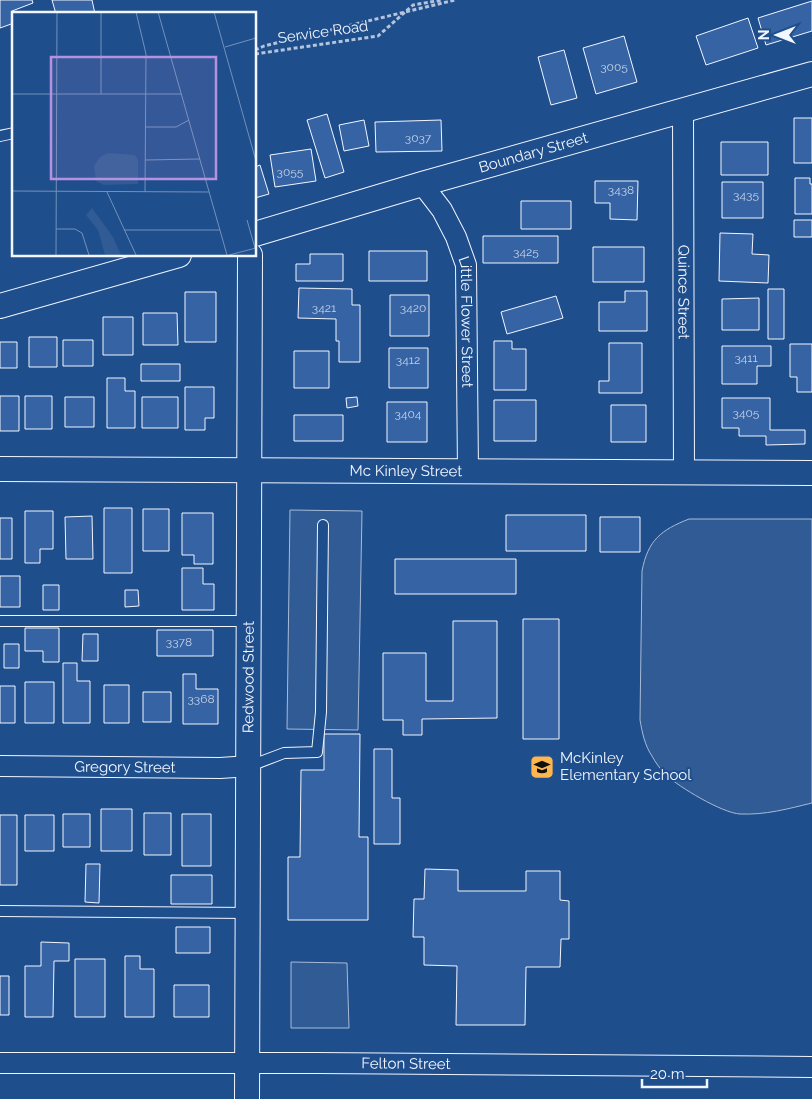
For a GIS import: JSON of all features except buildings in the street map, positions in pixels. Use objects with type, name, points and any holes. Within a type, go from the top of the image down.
[{"type":"street","name":"Boundary Street","points":[[256,234],[422,184],[812,74]]},
{"type":"street","name":"Quince Street","points":[[683,111],[684,473]]},
{"type":"street","name":"Little Flower Street","points":[[422,184],[442,210],[456,237],[466,265],[468,472]]},
{"type":"street","points":[[0,306],[175,256]]},
{"type":"street","name":"Redwood Street","points":[[248,1099],[250,256]]},
{"type":"street","name":"Mc Kinley Street","points":[[0,469],[812,473]]},
{"type":"street","name":"Gregory Street","points":[[0,766],[250,766]]},
{"type":"street","name":"Felton Street","points":[[0,1063],[318,1063],[812,1067]]},
{"type":"lane","points":[[250,766],[284,753],[317,752],[321,712],[323,525]]},
{"type":"lane","points":[[0,621],[250,621]]},
{"type":"lane","points":[[0,911],[249,913]]},
{"type":"path","name":"Service Road","points":[[256,52],[378,36],[413,5],[442,0]]},
{"type":"path","points":[[256,51],[264,46],[455,0]]},
{"type":"shaded area","points":[[290,510],[362,511],[358,730],[287,729]]},
{"type":"shaded area","points":[[689,519],[812,519],[812,803],[768,813],[732,813],[701,799],[672,780],[660,768],[647,748],[640,720],[642,571],[648,551],[657,538],[671,527]]},
{"type":"shaded area","points":[[291,962],[347,963],[349,1028],[291,1028]]},
{"type":"place","name":"McKinley Elementary School","points":[[542,767]]}]
